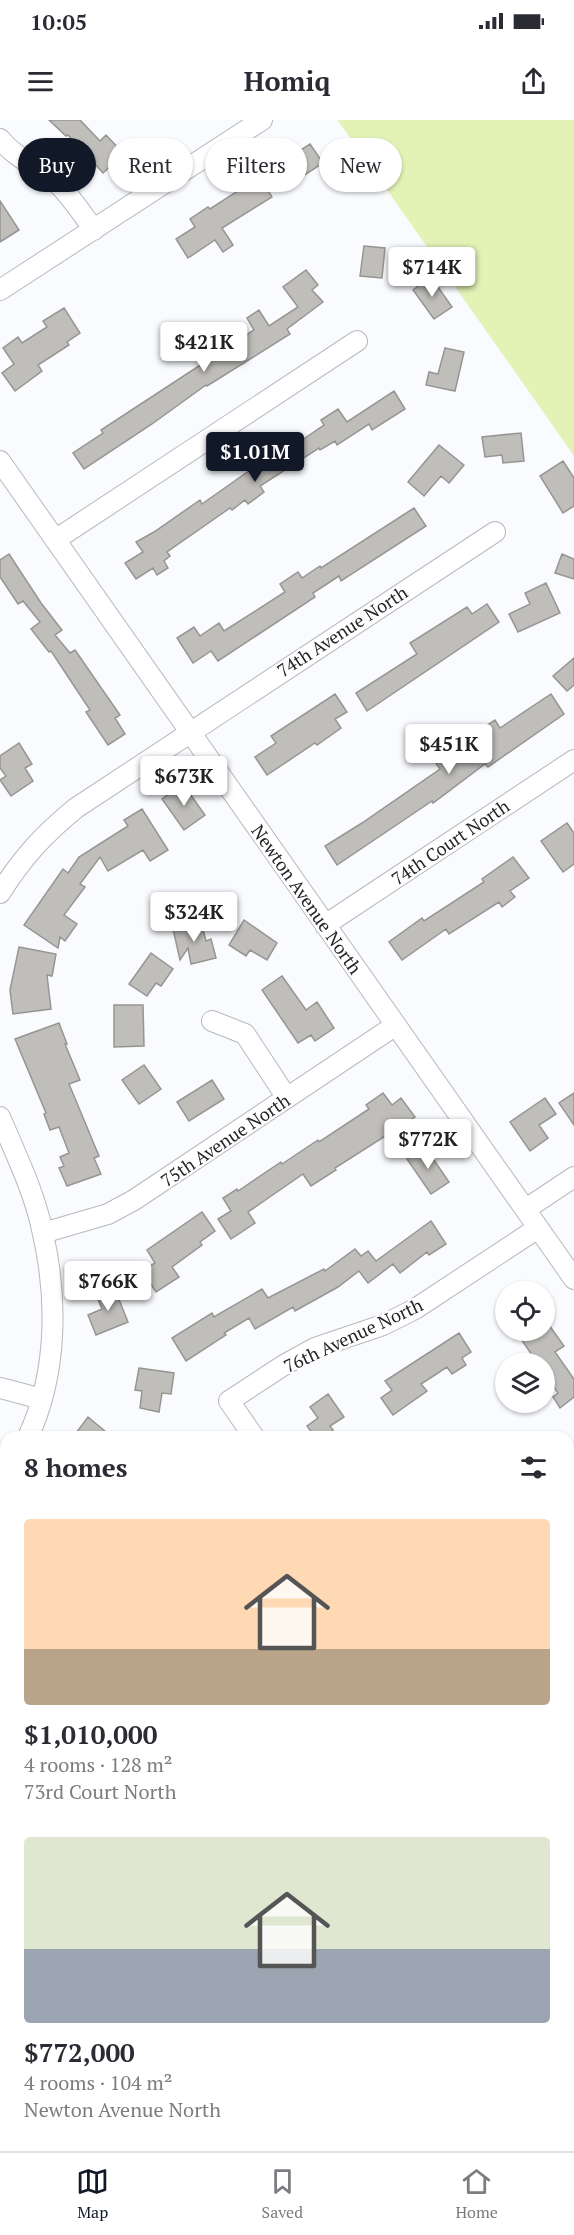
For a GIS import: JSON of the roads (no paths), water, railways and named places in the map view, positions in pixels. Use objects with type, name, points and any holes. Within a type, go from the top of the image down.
[{"type":"street","points":[[0,290],[262,120]]},
{"type":"street","points":[[0,139],[5,146],[59,185],[94,230]]},
{"type":"street","points":[[55,540],[357,341]]},
{"type":"street","name":"Newton Avenue North","points":[[0,461],[574,1279]]},
{"type":"street","name":"74th Avenue North","points":[[0,894],[20,862],[46,833],[76,807],[495,532]]},
{"type":"street","name":"74th Court North","points":[[325,925],[574,760]]},
{"type":"street","points":[[212,1022],[245,1034],[287,1098]]},
{"type":"street","name":"75th Avenue North","points":[[43,1233],[108,1214],[134,1200],[396,1025]]},
{"type":"street","points":[[0,1117],[30,1190],[43,1233],[51,1282],[53,1330],[42,1399],[30,1431]]},
{"type":"street","points":[[526,1209],[574,1177]]},
{"type":"street","name":"76th Avenue North","points":[[250,1431],[229,1401],[315,1348],[383,1325],[415,1309],[538,1228]]},
{"type":"street","points":[[0,1388],[42,1399]]}]
